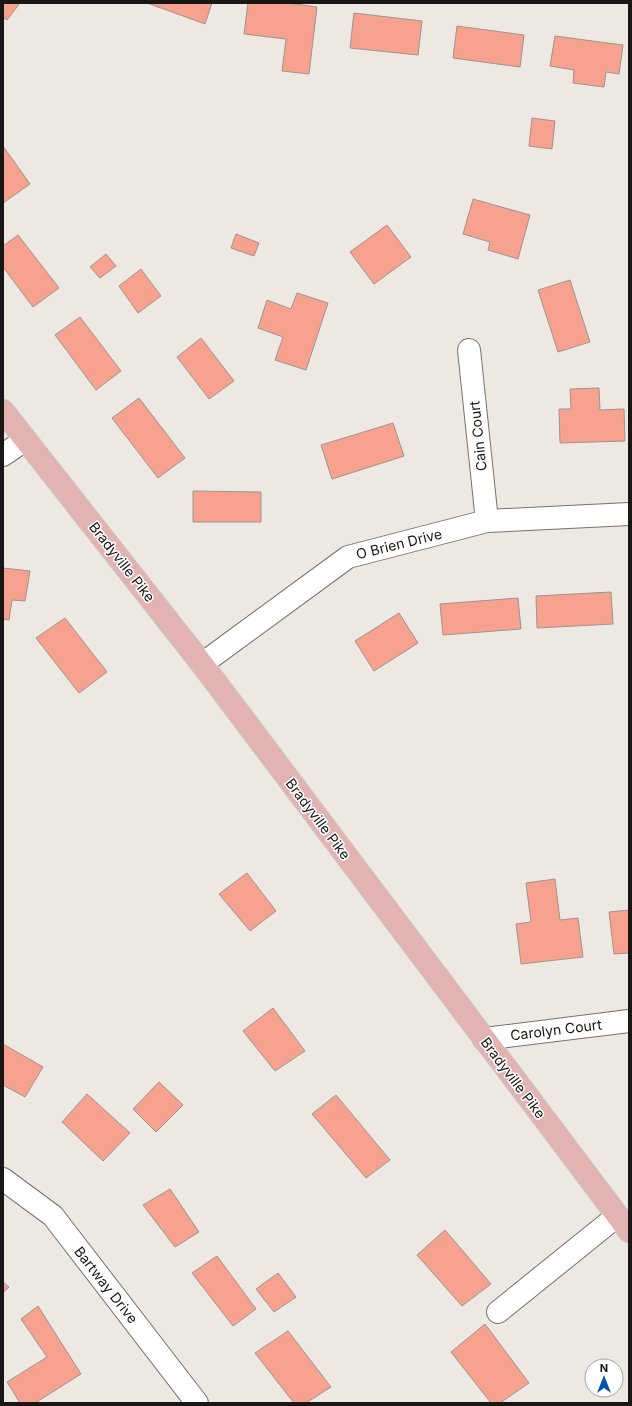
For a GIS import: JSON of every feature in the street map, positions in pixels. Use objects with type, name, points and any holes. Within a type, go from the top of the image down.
[{"type":"main road","name":"Bradyville Pike","points":[[3,411],[202,664],[623,1223]]},
{"type":"street","name":"Cain Court","points":[[469,350],[487,521]]},
{"type":"street","points":[[3,455],[25,440]]},
{"type":"street","name":"O Brien Drive","points":[[202,664],[348,557],[487,521],[629,514]]},
{"type":"street","name":"Carolyn Court","points":[[484,1039],[629,1021]]},
{"type":"street","name":"Bartway Drive","points":[[3,1179],[53,1216],[188,1400]]},
{"type":"street","points":[[498,1312],[623,1223]]},
{"type":"building","points":[[3,3],[20,3],[7,20],[3,17]]},
{"type":"building","points":[[147,3],[212,3],[205,24]]},
{"type":"building","points":[[248,3],[288,3],[317,7],[309,74],[282,71],[286,39],[244,34]]},
{"type":"building","points":[[354,13],[422,21],[418,55],[350,48]]},
{"type":"building","points":[[457,26],[524,35],[520,67],[453,58]]},
{"type":"building","points":[[555,36],[623,45],[619,74],[606,72],[604,87],[573,83],[574,70],[550,66]]},
{"type":"building","points":[[532,118],[555,121],[552,149],[529,146]]},
{"type":"building","points":[[3,146],[30,184],[3,203]]},
{"type":"building","points":[[473,199],[530,215],[518,259],[488,250],[490,242],[463,234]]},
{"type":"building","points":[[387,225],[411,257],[374,284],[350,252]]},
{"type":"building","points":[[236,234],[259,243],[254,256],[231,248]]},
{"type":"building","points":[[18,235],[59,288],[33,307],[3,267],[3,246]]},
{"type":"building","points":[[106,254],[116,266],[100,278],[90,267]]},
{"type":"building","points":[[141,269],[161,296],[138,313],[119,286]]},
{"type":"building","points":[[570,280],[590,342],[558,352],[538,290]]},
{"type":"building","points":[[297,293],[328,303],[306,370],[275,360],[283,337],[258,328],[267,300],[291,309]]},
{"type":"building","points":[[80,317],[121,371],[96,390],[55,335]]},
{"type":"building","points":[[201,338],[234,381],[209,399],[177,357]]},
{"type":"building","points":[[599,388],[600,410],[624,409],[625,441],[560,443],[559,409],[571,409],[570,389]]},
{"type":"building","points":[[139,398],[185,458],[158,478],[112,418]]},
{"type":"building","points":[[393,423],[404,456],[332,479],[321,445]]},
{"type":"building","points":[[193,491],[261,492],[261,522],[193,522]]},
{"type":"building","points":[[3,568],[30,571],[25,601],[12,600],[9,620],[3,619]]},
{"type":"building","points":[[611,592],[613,624],[537,628],[536,596]]},
{"type":"building","points":[[518,598],[521,629],[443,635],[440,604]]},
{"type":"building","points":[[399,613],[418,643],[374,671],[355,641]]},
{"type":"building","points":[[65,618],[107,672],[79,693],[36,638]]},
{"type":"building","points":[[247,873],[276,911],[250,931],[219,894]]},
{"type":"building","points":[[555,879],[560,920],[578,918],[583,957],[521,964],[516,924],[531,922],[526,883]]},
{"type":"building","points":[[629,910],[629,953],[614,954],[609,912]]},
{"type":"building","points":[[273,1008],[305,1051],[275,1071],[243,1031]]},
{"type":"building","points":[[3,1044],[43,1067],[25,1097],[3,1085]]},
{"type":"building","points":[[159,1082],[183,1105],[156,1132],[133,1109]]},
{"type":"building","points":[[87,1094],[130,1133],[103,1161],[62,1122]]},
{"type":"building","points":[[336,1095],[390,1160],[366,1178],[312,1114]]},
{"type":"building","points":[[170,1189],[199,1232],[175,1247],[143,1205]]},
{"type":"building","points":[[445,1230],[491,1284],[462,1306],[417,1255]]},
{"type":"building","points":[[217,1256],[256,1309],[233,1326],[192,1273]]},
{"type":"building","points":[[278,1273],[296,1297],[274,1312],[256,1289]]},
{"type":"building","points":[[3,1282],[9,1287],[3,1293]]},
{"type":"building","points":[[38,1306],[81,1374],[35,1403],[20,1403],[7,1382],[47,1357],[21,1319]]},
{"type":"building","points":[[485,1324],[529,1383],[500,1403],[491,1403],[451,1352]]},
{"type":"building","points":[[288,1331],[331,1387],[306,1403],[294,1403],[255,1353]]}]
